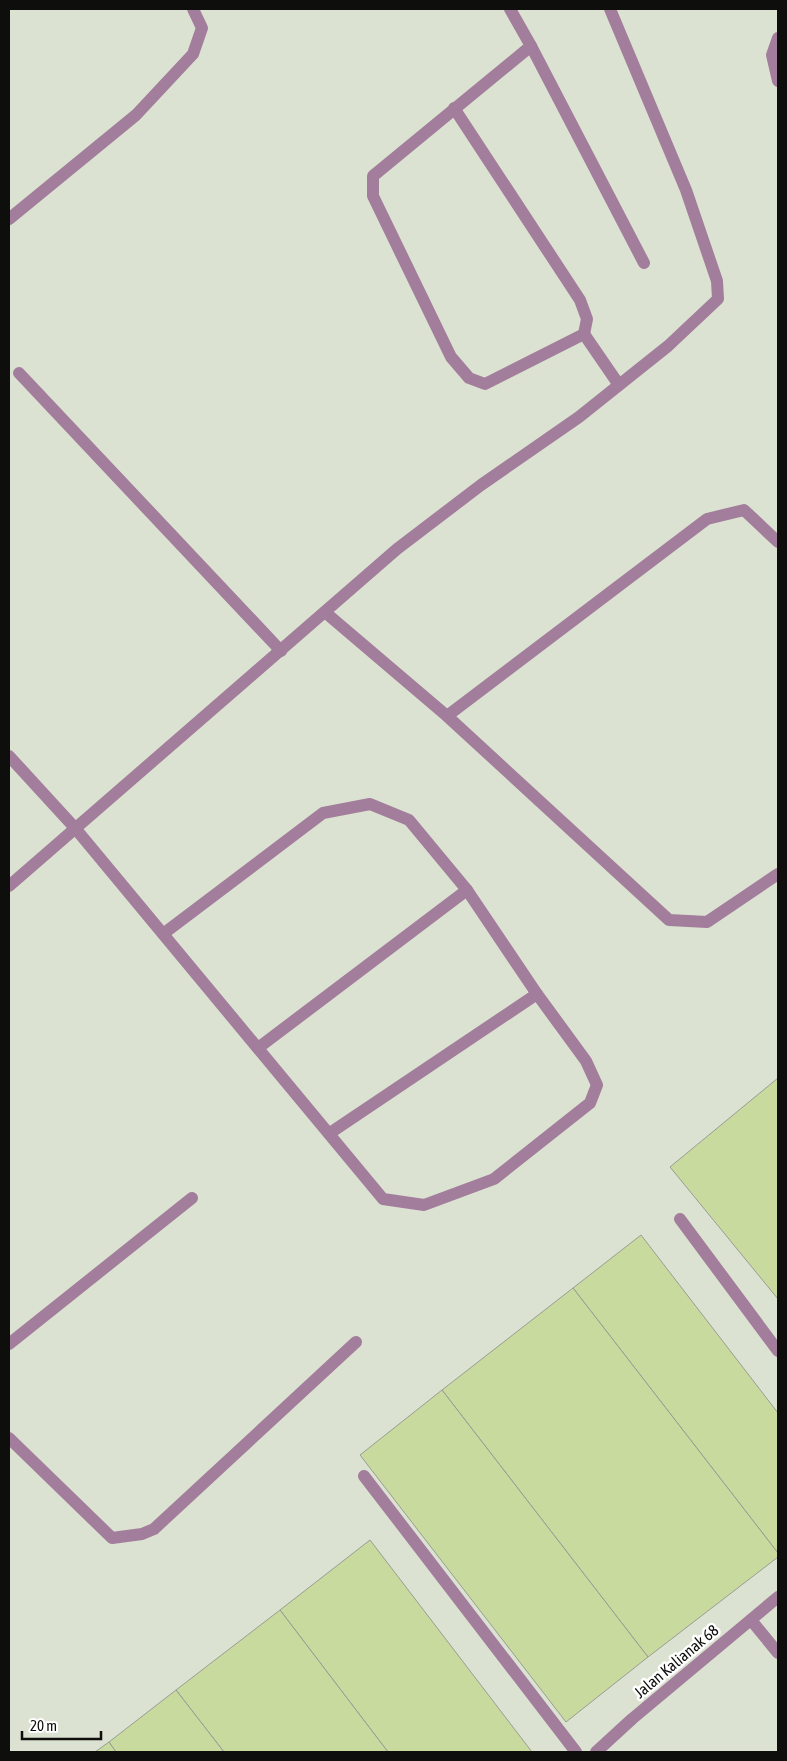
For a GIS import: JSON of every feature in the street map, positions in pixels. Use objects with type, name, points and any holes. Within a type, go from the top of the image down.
[{"type":"lane","points":[[9,219],[136,115],[193,54],[202,28],[192,9]]},
{"type":"lane","points":[[510,9],[644,264]]},
{"type":"lane","points":[[9,886],[326,613],[397,549],[481,485],[579,417],[668,346],[718,299],[718,281],[686,190],[610,9]]},
{"type":"lane","points":[[778,38],[772,55],[778,81]]},
{"type":"lane","points":[[530,46],[373,176],[373,196],[451,356],[470,378],[485,384],[584,334]]},
{"type":"lane","points":[[454,108],[580,300],[587,319],[584,334],[619,385]]},
{"type":"lane","points":[[19,373],[280,651]]},
{"type":"lane","points":[[448,716],[707,519],[744,510],[778,542]]},
{"type":"lane","points":[[326,613],[448,716],[669,920],[707,922],[778,874]]},
{"type":"lane","points":[[9,756],[75,828],[163,934],[258,1048],[330,1133],[383,1199],[424,1205],[494,1179],[590,1103],[598,1085],[586,1061],[537,994],[467,890],[409,820],[370,804],[323,813],[163,934]]},
{"type":"lane","points":[[258,1048],[467,890]]},
{"type":"lane","points":[[330,1133],[537,994]]},
{"type":"lane","points":[[9,1344],[192,1198]]},
{"type":"lane","points":[[680,1220],[778,1351]]},
{"type":"lane","points":[[9,1438],[112,1538],[142,1534],[154,1529],[356,1342]]},
{"type":"lane","points":[[364,1476],[576,1752]]},
{"type":"lane","name":"Jalan Kalianak 68","points":[[596,1752],[778,1597]]},
{"type":"lane","points":[[751,1620],[778,1654]]},
{"type":"shaded area","points":[[9,9],[778,9],[778,1752],[9,1752]]},
{"type":"building","points":[[778,1078],[778,1299],[670,1167]]},
{"type":"building","points":[[641,1235],[778,1413],[778,1553],[573,1288]]},
{"type":"building","points":[[573,1288],[778,1553],[778,1557],[648,1657],[442,1390]]},
{"type":"building","points":[[442,1390],[648,1657],[566,1722],[360,1455]]},
{"type":"building","points":[[370,1540],[532,1752],[388,1752],[280,1610]]},
{"type":"building","points":[[280,1610],[388,1752],[224,1752],[176,1690]]},
{"type":"building","points":[[176,1690],[224,1752],[116,1752],[109,1742]]},
{"type":"building","points":[[109,1742],[116,1752],[95,1752]]}]
